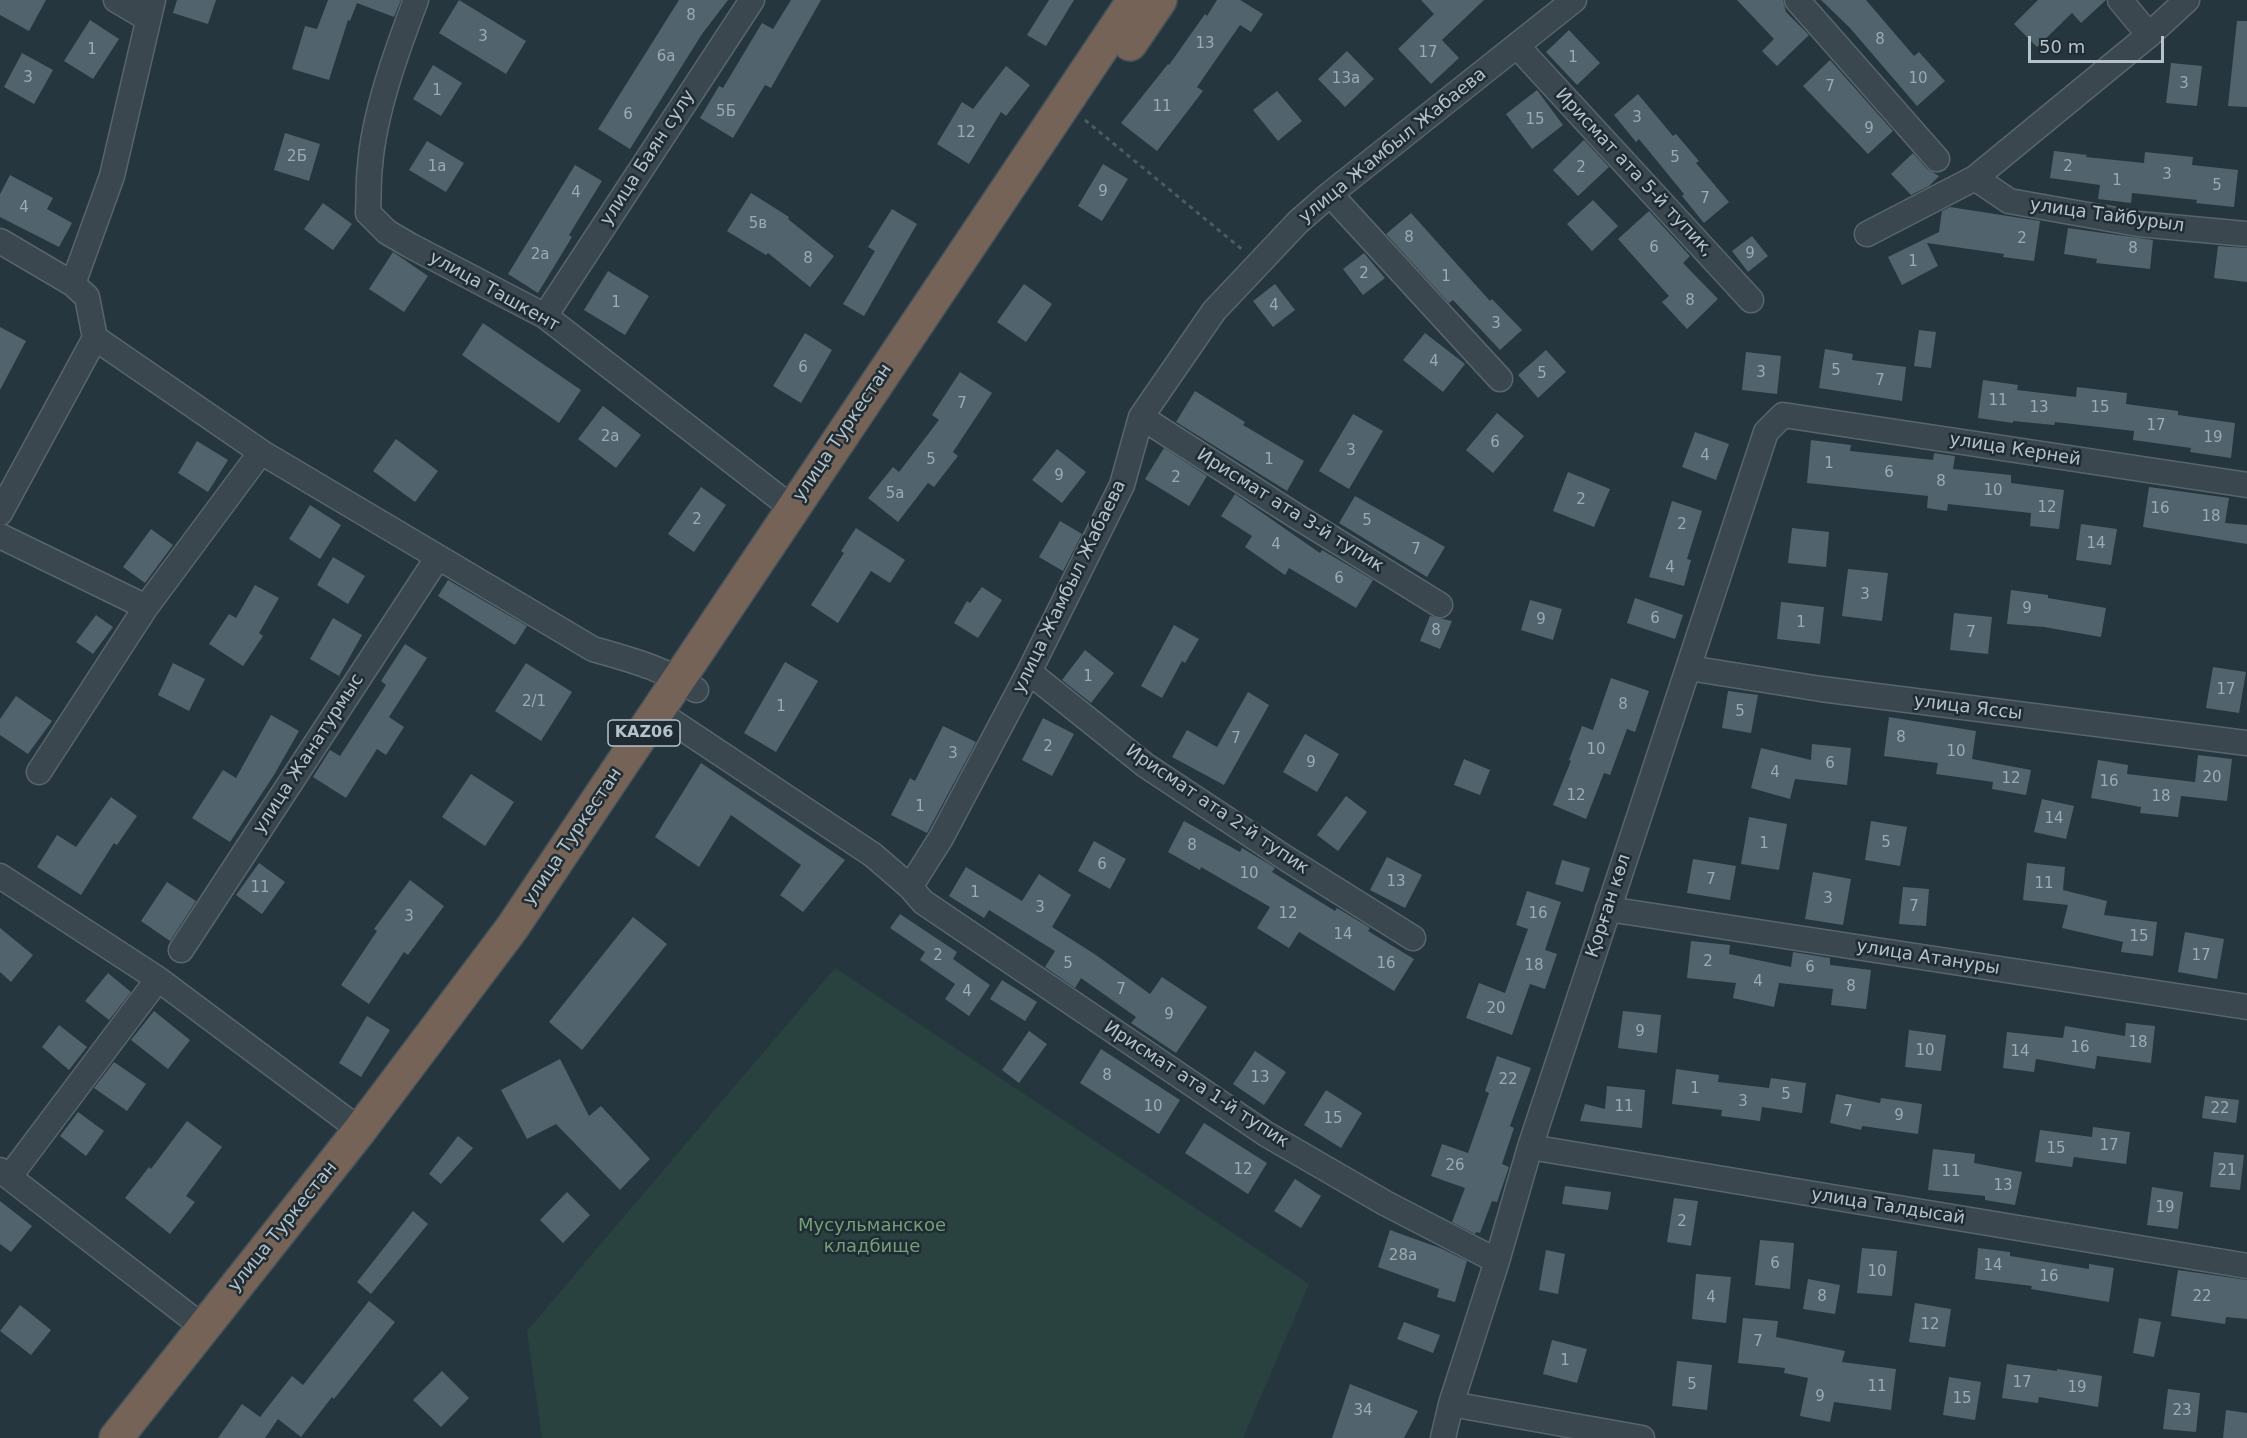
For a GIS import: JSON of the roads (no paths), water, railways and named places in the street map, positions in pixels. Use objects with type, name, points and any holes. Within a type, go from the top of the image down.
[{"type":"highway","name":"улица Туркестан","points":[[144,1438],[432,1072],[530,941],[688,684],[1081,117],[1138,1]]},
{"type":"highway","name":"улица Туркестан","points":[[688,684],[792,508],[1138,1]]},
{"type":"highway","name":"улица Туркестан","points":[[116,1438],[360,1130],[512,928],[666,717]]},
{"type":"street","points":[[73,284],[112,176],[150,9],[116,0]]},
{"type":"street","name":"улица Ташкент","points":[[416,0],[399,46],[378,121],[370,165],[368,213],[387,232],[411,246],[545,316],[792,508]]},
{"type":"street","name":"улица Баян сулу","points":[[545,316],[752,0]]},
{"type":"street","name":"улица Жамбыл Жабаева","points":[[910,887],[942,838],[1029,672],[1122,485],[1142,417],[1214,311],[1298,222],[1330,194],[1574,0]]},
{"type":"street","points":[[1797,0],[1937,159]]},
{"type":"street","points":[[2120,0],[2149,35]]},
{"type":"street","points":[[1867,234],[1975,178],[2149,35],[2187,0]]},
{"type":"street","name":"Ирисмат ата 5-й тупик,","points":[[1517,46],[1750,300]]},
{"type":"street","name":"улица Тайбурыл","points":[[1975,178],[2009,201],[2138,224],[2247,234]]},
{"type":"street","points":[[1330,194],[1500,379]]},
{"type":"street","points":[[0,241],[73,284],[87,297],[95,338],[0,513]]},
{"type":"street","points":[[95,338],[261,452],[593,649],[633,659],[688,684]]},
{"type":"street","name":"улица Керней","points":[[1783,415],[2247,485]]},
{"type":"street","name":"Қорған көл","points":[[1443,1438],[1451,1404],[1497,1261],[1530,1147],[1766,432],[1783,415]]},
{"type":"street","name":"Ирисмат ата 3-й тупик","points":[[1142,417],[1296,516],[1440,604]]},
{"type":"street","points":[[39,772],[147,607],[261,452]]},
{"type":"street","points":[[0,536],[147,607]]},
{"type":"street","name":"улица Жанатурмыс","points":[[181,950],[438,557]]},
{"type":"street","name":"улица Яссы","points":[[1689,668],[1821,689],[2247,743]]},
{"type":"street","name":"Ирисмат ата 2-й тупик","points":[[1029,672],[1144,765],[1413,938]]},
{"type":"street","points":[[666,717],[873,855],[910,887]]},
{"type":"street","points":[[0,876],[158,980],[360,1130]]},
{"type":"street","name":"Ирисмат ата 1-й тупик","points":[[910,887],[923,902],[1266,1134],[1385,1203],[1497,1261]]},
{"type":"street","name":"улица Атануры","points":[[1608,909],[2247,1007]]},
{"type":"street","points":[[158,980],[5,1173],[203,1327]]},
{"type":"street","name":"улица Талдысай","points":[[1530,1147],[2247,1266]]},
{"type":"street","points":[[1451,1404],[1642,1438]]},
{"type":"park label","name":"Мусульманское кладбище","points":[[872,1236]]}]
